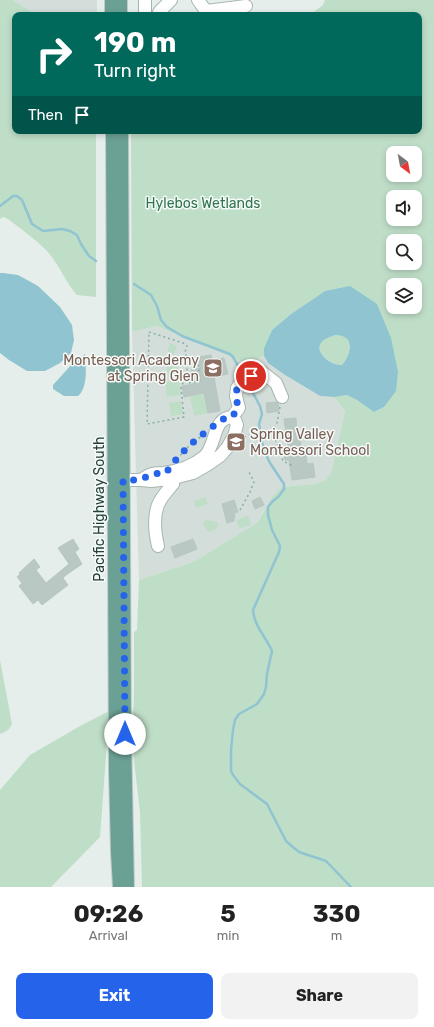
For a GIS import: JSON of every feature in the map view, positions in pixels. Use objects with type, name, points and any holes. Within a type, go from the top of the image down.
[{"type":"main road","points":[[111,0],[111,12]]},
{"type":"main road","points":[[121,0],[121,12]]},
{"type":"main road","name":"Pacific Highway South","points":[[112,134],[110,458],[118,887]]},
{"type":"main road","name":"Pacific Highway South","points":[[122,134],[123,480],[126,831],[128,887]]},
{"type":"lane","points":[[145,0],[145,12]]},
{"type":"lane","points":[[160,12],[171,0]]},
{"type":"lane","points":[[198,0],[206,11],[246,6]]},
{"type":"lane","points":[[232,417],[238,408],[236,396],[237,388],[246,378],[256,372],[262,372],[276,383],[282,397]]},
{"type":"lane","points":[[123,480],[152,481],[168,476],[199,461],[208,453],[218,425],[226,417],[232,417]]},
{"type":"lane","points":[[168,476],[193,473],[220,456],[234,436],[237,425],[232,417]]},
{"type":"lane","points":[[158,546],[155,533],[155,519],[158,504],[173,484],[168,476]]},
{"type":"path","points":[[149,332],[186,344],[187,346],[185,352],[189,363],[187,376],[181,386],[184,417],[147,424],[149,332]]},
{"type":"path","points":[[189,383],[200,380],[198,361]]},
{"type":"path","points":[[272,433],[277,423],[282,397]]},
{"type":"path","points":[[253,434],[287,432]]},
{"type":"path","points":[[168,476],[170,466],[204,433]]},
{"type":"path","points":[[272,433],[278,444],[283,461],[293,465]]},
{"type":"path","points":[[282,456],[286,448]]},
{"type":"path","points":[[240,510],[254,482],[249,472]]},
{"type":"shaded area","points":[[13,0],[97,0],[97,12],[32,12]]},
{"type":"shaded area","name":"Spring Valley Montessori School","points":[[157,326],[245,363],[264,356],[268,363],[306,388],[320,396],[334,397],[345,411],[331,473],[325,481],[314,484],[282,487],[262,513],[257,523],[193,562],[139,580],[132,332]]},
{"type":"green space","points":[[0,0],[13,0],[32,12],[12,12],[12,134],[96,134],[96,297],[77,295],[47,251],[8,219],[3,217],[0,219]]},
{"type":"green space","name":"Hylebos Wetlands","points":[[325,0],[434,0],[434,887],[142,887],[140,812],[132,744],[134,632],[137,630],[139,580],[193,562],[257,523],[273,496],[282,487],[314,484],[325,481],[331,473],[345,411],[334,397],[347,395],[374,412],[384,407],[325,291],[291,314],[272,330],[264,348],[264,356],[259,358],[254,363],[245,363],[157,326],[132,332],[131,134],[422,134],[422,12],[314,12],[323,5]]},
{"type":"green space","points":[[335,335],[346,338],[350,345],[348,355],[342,365],[330,361],[322,355],[320,351],[321,343],[327,338]]},
{"type":"green space","points":[[170,343],[177,346],[174,354],[167,352]]},
{"type":"green space","points":[[170,357],[176,358],[178,376],[168,377],[166,359]]},
{"type":"green space","points":[[179,380],[181,395],[167,397],[165,382]]},
{"type":"green space","points":[[202,392],[204,392],[208,413],[194,416],[190,396],[202,394]]},
{"type":"green space","points":[[181,401],[183,414],[171,416],[169,403]]},
{"type":"green space","points":[[206,497],[208,504],[196,508],[194,501]]},
{"type":"green space","points":[[248,516],[251,525],[240,528],[237,520]]},
{"type":"green space","points":[[207,520],[218,524],[214,530],[208,532],[203,522]]},
{"type":"green space","points":[[0,660],[12,724],[9,729],[0,734]]},
{"type":"green space","points":[[107,712],[109,715],[100,837],[51,887],[0,887],[0,790],[30,755]]},
{"type":"water","points":[[0,273],[18,275],[38,286],[60,307],[72,325],[74,340],[71,353],[60,363],[45,371],[27,371],[0,353]]},
{"type":"water","points":[[350,286],[377,304],[391,338],[398,372],[396,391],[384,407],[374,412],[347,395],[334,397],[320,396],[268,363],[264,356],[264,348],[272,330],[291,314],[325,291]],"holes":[[[335,335],[341,336],[349,341],[350,346],[348,355],[342,365],[338,365],[322,355],[320,347],[321,343],[327,338]]]},
{"type":"water","points":[[85,354],[85,382],[78,396],[64,396],[53,389],[53,385],[72,364]]},
{"type":"building","points":[[211,355],[212,361],[224,358],[228,374],[214,377],[220,411],[208,413],[204,393],[184,397],[182,386],[193,384],[191,370],[200,368],[198,357]]},
{"type":"building","points":[[266,403],[278,403],[279,411],[267,413]]},
{"type":"building","points":[[296,418],[297,432],[300,432],[301,447],[305,447],[307,464],[313,463],[315,477],[292,480],[289,460],[285,460],[284,453],[289,452],[284,419]]},
{"type":"building","points":[[260,497],[264,505],[255,509],[252,501]]},
{"type":"building","points":[[234,500],[238,512],[234,513],[234,521],[227,523],[222,504]]},
{"type":"building","points":[[73,539],[79,549],[75,552],[82,564],[63,578],[68,585],[42,605],[38,600],[33,604],[19,586],[22,583],[17,577],[20,574],[19,573],[34,559],[40,567],[36,570],[46,583],[69,564],[58,548]]},
{"type":"building","points":[[193,539],[197,549],[175,558],[171,547]]},
{"type":"waterway","points":[[0,206],[13,196],[17,196],[22,200],[32,224],[43,231],[62,229],[77,235],[89,256],[96,261]]},
{"type":"waterway","points":[[134,284],[151,295],[157,306],[161,320],[167,327],[182,336],[230,354],[244,376]]},
{"type":"waterway","points":[[247,382],[260,406],[262,414],[259,424],[265,453],[284,484],[284,489],[268,507],[268,515],[272,530],[280,546],[279,552],[253,610],[258,626],[272,651],[266,687],[264,694],[257,704],[239,714],[235,720],[231,750],[231,771],[240,784],[267,804],[286,841],[299,852],[326,861],[351,887]]},
{"type":"place","name":"Montessori Academy at Spring Glen","points":[[213,368]]},
{"type":"place","name":"Spring Valley Montessori School","points":[[236,442]]},
{"type":"route","points":[[125,734],[123,480],[141,480],[151,474],[166,473],[170,466],[189,446],[209,429],[226,417],[232,417],[238,408],[236,396],[237,388],[242,381],[251,376]]}]
